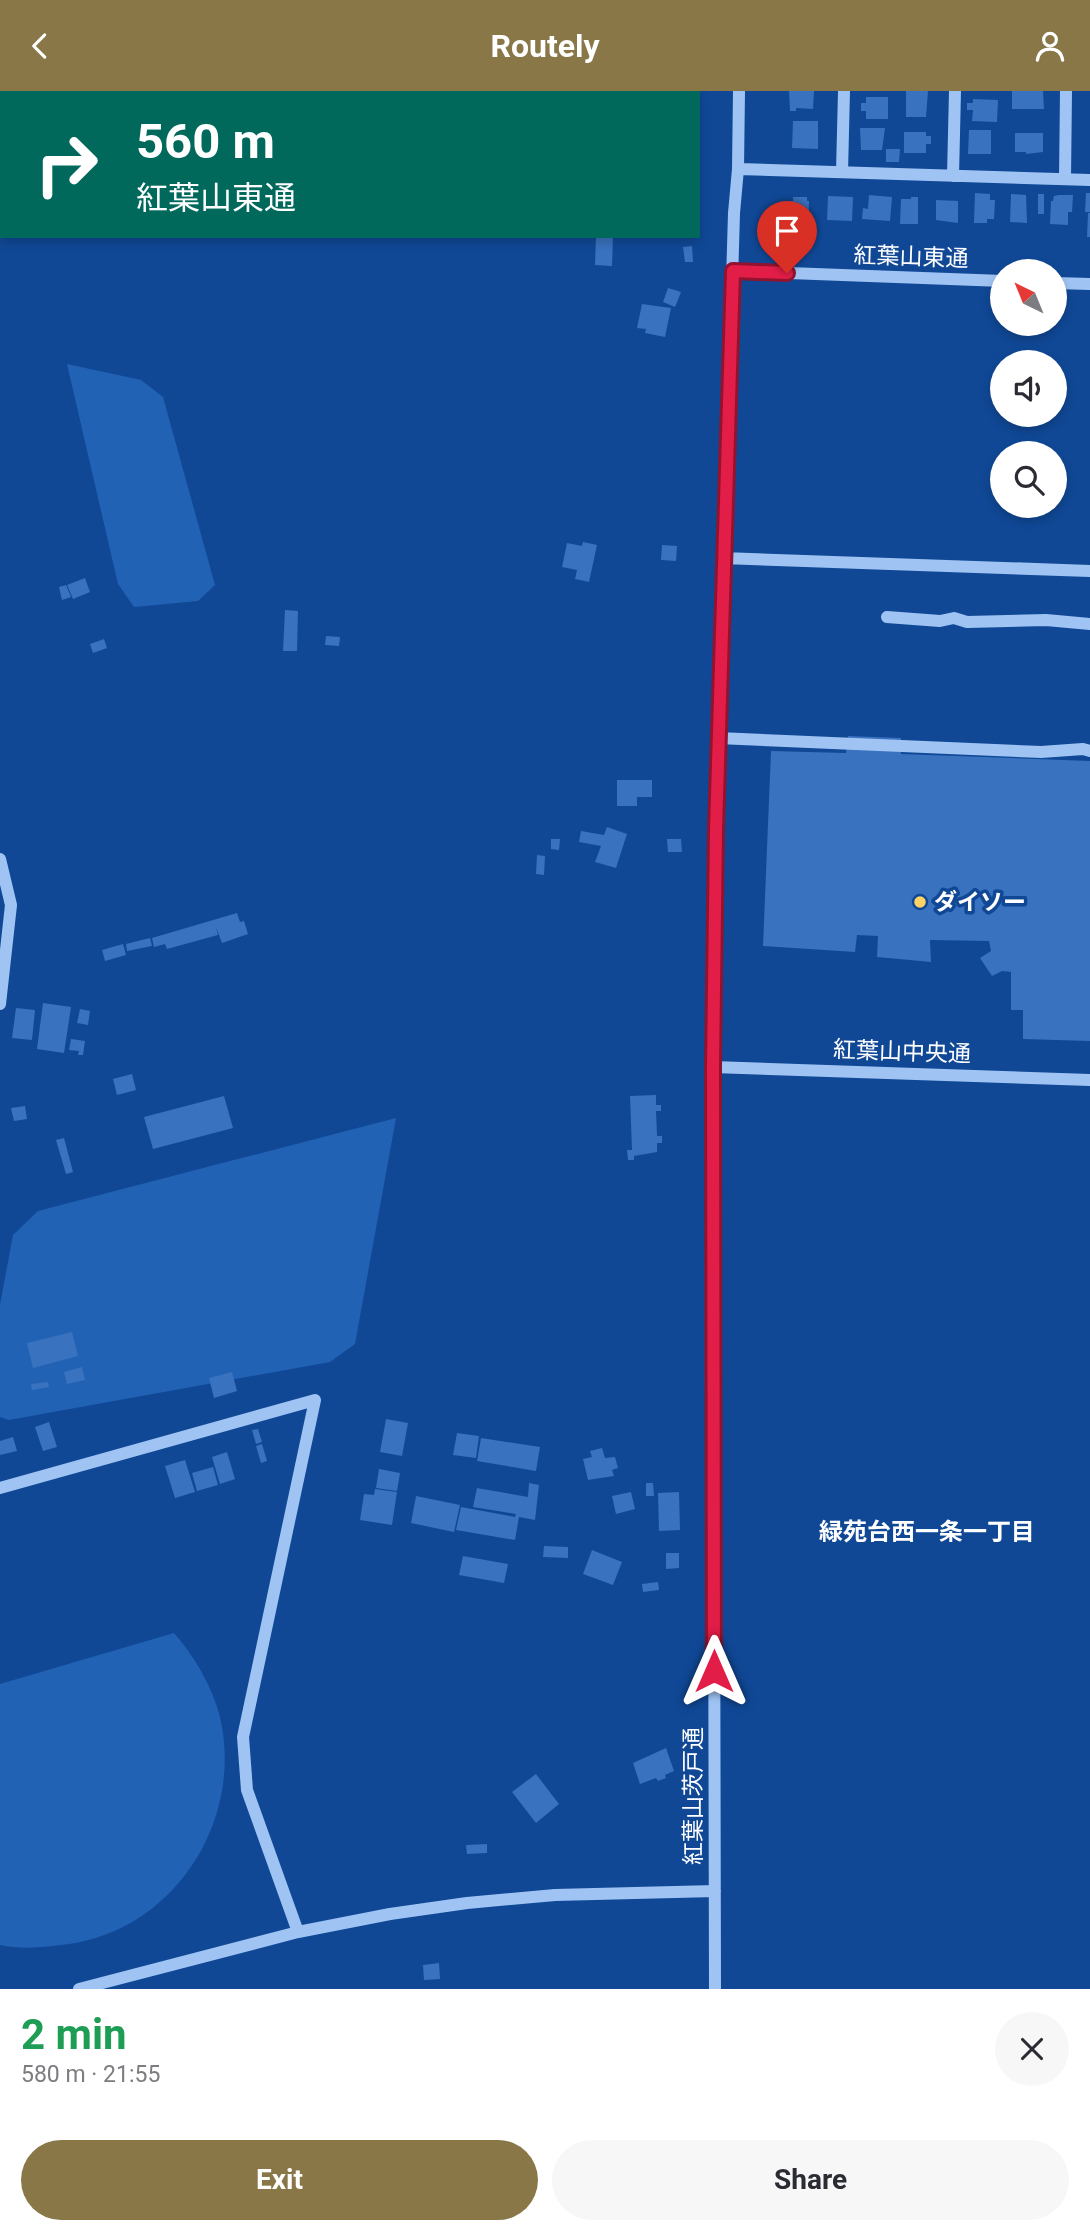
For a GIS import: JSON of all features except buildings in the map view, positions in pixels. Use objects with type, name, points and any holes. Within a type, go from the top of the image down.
[{"type":"street","name":"紅葉山茨戸通","points":[[715,1989],[713,1067],[718,738],[739,91]]},
{"type":"street","points":[[842,172],[844,91]]},
{"type":"street","points":[[953,176],[955,91]]},
{"type":"street","points":[[1065,179],[1066,91]]},
{"type":"street","points":[[738,169],[1090,180]]},
{"type":"street","name":"紅葉山東通","points":[[733,271],[990,281]]},
{"type":"street","points":[[1068,283],[1090,284]]},
{"type":"street","points":[[723,558],[1090,571]]},
{"type":"street","points":[[887,617],[940,621],[954,618],[967,622],[1046,620],[1090,624]]},
{"type":"street","points":[[718,738],[1041,752],[1083,749],[1090,751]]},
{"type":"street","points":[[0,859],[11,905],[0,1004]]},
{"type":"street","name":"紅葉山中央通","points":[[713,1067],[1090,1080]]},
{"type":"street","points":[[0,1488],[315,1400],[243,1737],[247,1790],[298,1931]]},
{"type":"street","points":[[79,1989],[298,1931],[467,1902],[555,1895],[715,1891]]},
{"type":"shaded area","points":[[67,364],[141,380],[163,397],[215,585],[198,601],[134,607],[118,584]]},
{"type":"shaded area","points":[[396,1118],[355,1344],[330,1362],[9,1420],[0,1417],[0,1305],[13,1235],[38,1211]]},
{"type":"shaded area","points":[[174,1633],[196,1662],[212,1694],[220,1717],[225,1756],[221,1794],[211,1830],[193,1863],[170,1893],[141,1917],[107,1934],[52,1946],[26,1948],[0,1945],[0,1684]]},
{"type":"place","name":"ダイソー","points":[[920,902]]},
{"type":"district","name":"緑苑台西一条一丁目","points":[[927,1532]]},
{"type":"route","points":[[714,1671],[713,1067],[716,830],[733,271],[787,273]]}]
